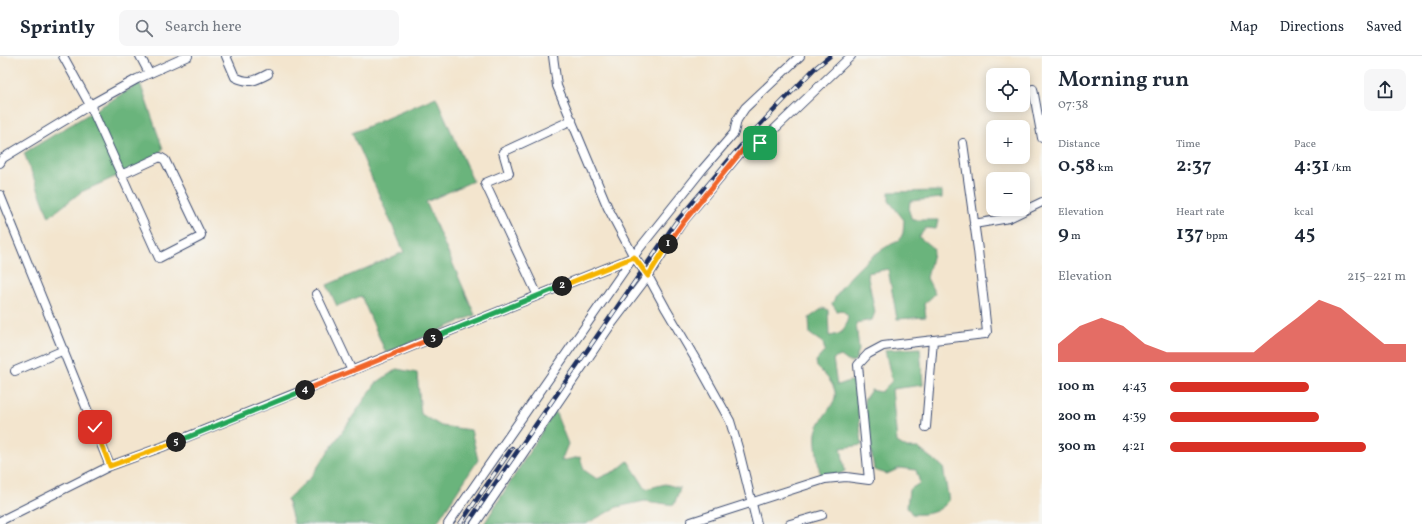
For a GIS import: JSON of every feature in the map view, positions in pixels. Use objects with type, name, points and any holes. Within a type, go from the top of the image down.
[{"type":"street","points":[[63,56],[90,105],[121,175],[159,258],[200,237],[201,235],[165,160],[160,157],[121,175]]},
{"type":"street","points":[[140,56],[149,73]]},
{"type":"street","points":[[0,163],[3,158],[90,105],[149,73],[188,56]]},
{"type":"street","points":[[226,56],[235,77],[245,82],[268,74]]},
{"type":"street","points":[[553,56],[557,86],[608,208],[634,257],[648,276],[727,416],[739,451],[757,524]]},
{"type":"street","points":[[448,524],[639,249],[734,132],[737,120],[745,108],[800,56]]},
{"type":"street","points":[[475,524],[610,326],[648,276],[682,224],[745,147],[760,143],[851,56]]},
{"type":"street","points":[[1033,89],[1042,138]]},
{"type":"street","points":[[538,296],[485,182],[509,173],[503,152],[572,120]]},
{"type":"street","points":[[691,522],[825,479],[846,477],[868,480],[858,365],[868,354],[883,346],[986,334],[987,332],[974,224],[963,143]]},
{"type":"street","points":[[0,195],[110,466]]},
{"type":"street","points":[[974,224],[1009,218],[1042,202]]},
{"type":"street","points":[[0,521],[110,466],[162,447],[634,257]]},
{"type":"street","points":[[316,294],[352,371]]},
{"type":"street","points":[[926,427],[933,340]]},
{"type":"street","points":[[15,371],[64,350]]},
{"type":"street","points":[[790,524],[822,515]]},
{"type":"green space","points":[[140,83],[163,149],[151,161],[81,192],[49,217],[24,153]]},
{"type":"green space","points":[[436,97],[473,181],[426,202],[475,315],[386,353],[361,296],[337,306],[327,285],[404,252],[352,133]]},
{"type":"green space","points":[[942,191],[942,198],[910,201],[909,211],[912,220],[938,220],[936,229],[926,228],[919,237],[934,249],[927,278],[935,294],[924,304],[926,317],[897,319],[888,269],[867,273],[875,312],[872,320],[856,323],[859,350],[855,361],[849,362],[841,356],[833,359],[837,385],[855,381],[862,445],[841,448],[845,471],[840,474],[820,475],[816,433],[820,422],[833,403],[835,393],[831,383],[817,367],[816,361],[825,351],[823,343],[810,334],[809,318],[823,308],[828,310],[829,336],[838,334],[845,328],[848,316],[842,310],[837,311],[832,304],[837,295],[851,276],[860,267],[880,251],[899,241],[903,233],[904,220],[889,201],[889,192]]},
{"type":"green space","points":[[920,348],[923,385],[892,389],[897,442],[907,448],[918,448],[943,467],[949,501],[937,511],[912,514],[907,507],[909,490],[920,483],[916,470],[900,468],[887,474],[874,470],[864,400],[871,390],[881,392],[892,381],[885,350]]},
{"type":"green space","points":[[397,369],[417,373],[421,414],[441,426],[471,430],[478,460],[436,524],[294,524],[287,499],[310,478],[376,383]]},
{"type":"green space","points":[[555,411],[568,444],[561,461],[580,457],[584,470],[597,479],[617,470],[628,461],[646,489],[665,484],[680,488],[674,505],[645,501],[617,507],[586,524],[484,524]]},
{"type":"railway","points":[[467,524],[676,222],[751,134],[814,69],[830,56]]},
{"type":"railway","points":[[460,524],[512,448]]},
{"type":"route","points":[[95,427],[110,466],[275,402],[634,257],[648,276],[682,224],[745,147],[760,143]]}]
